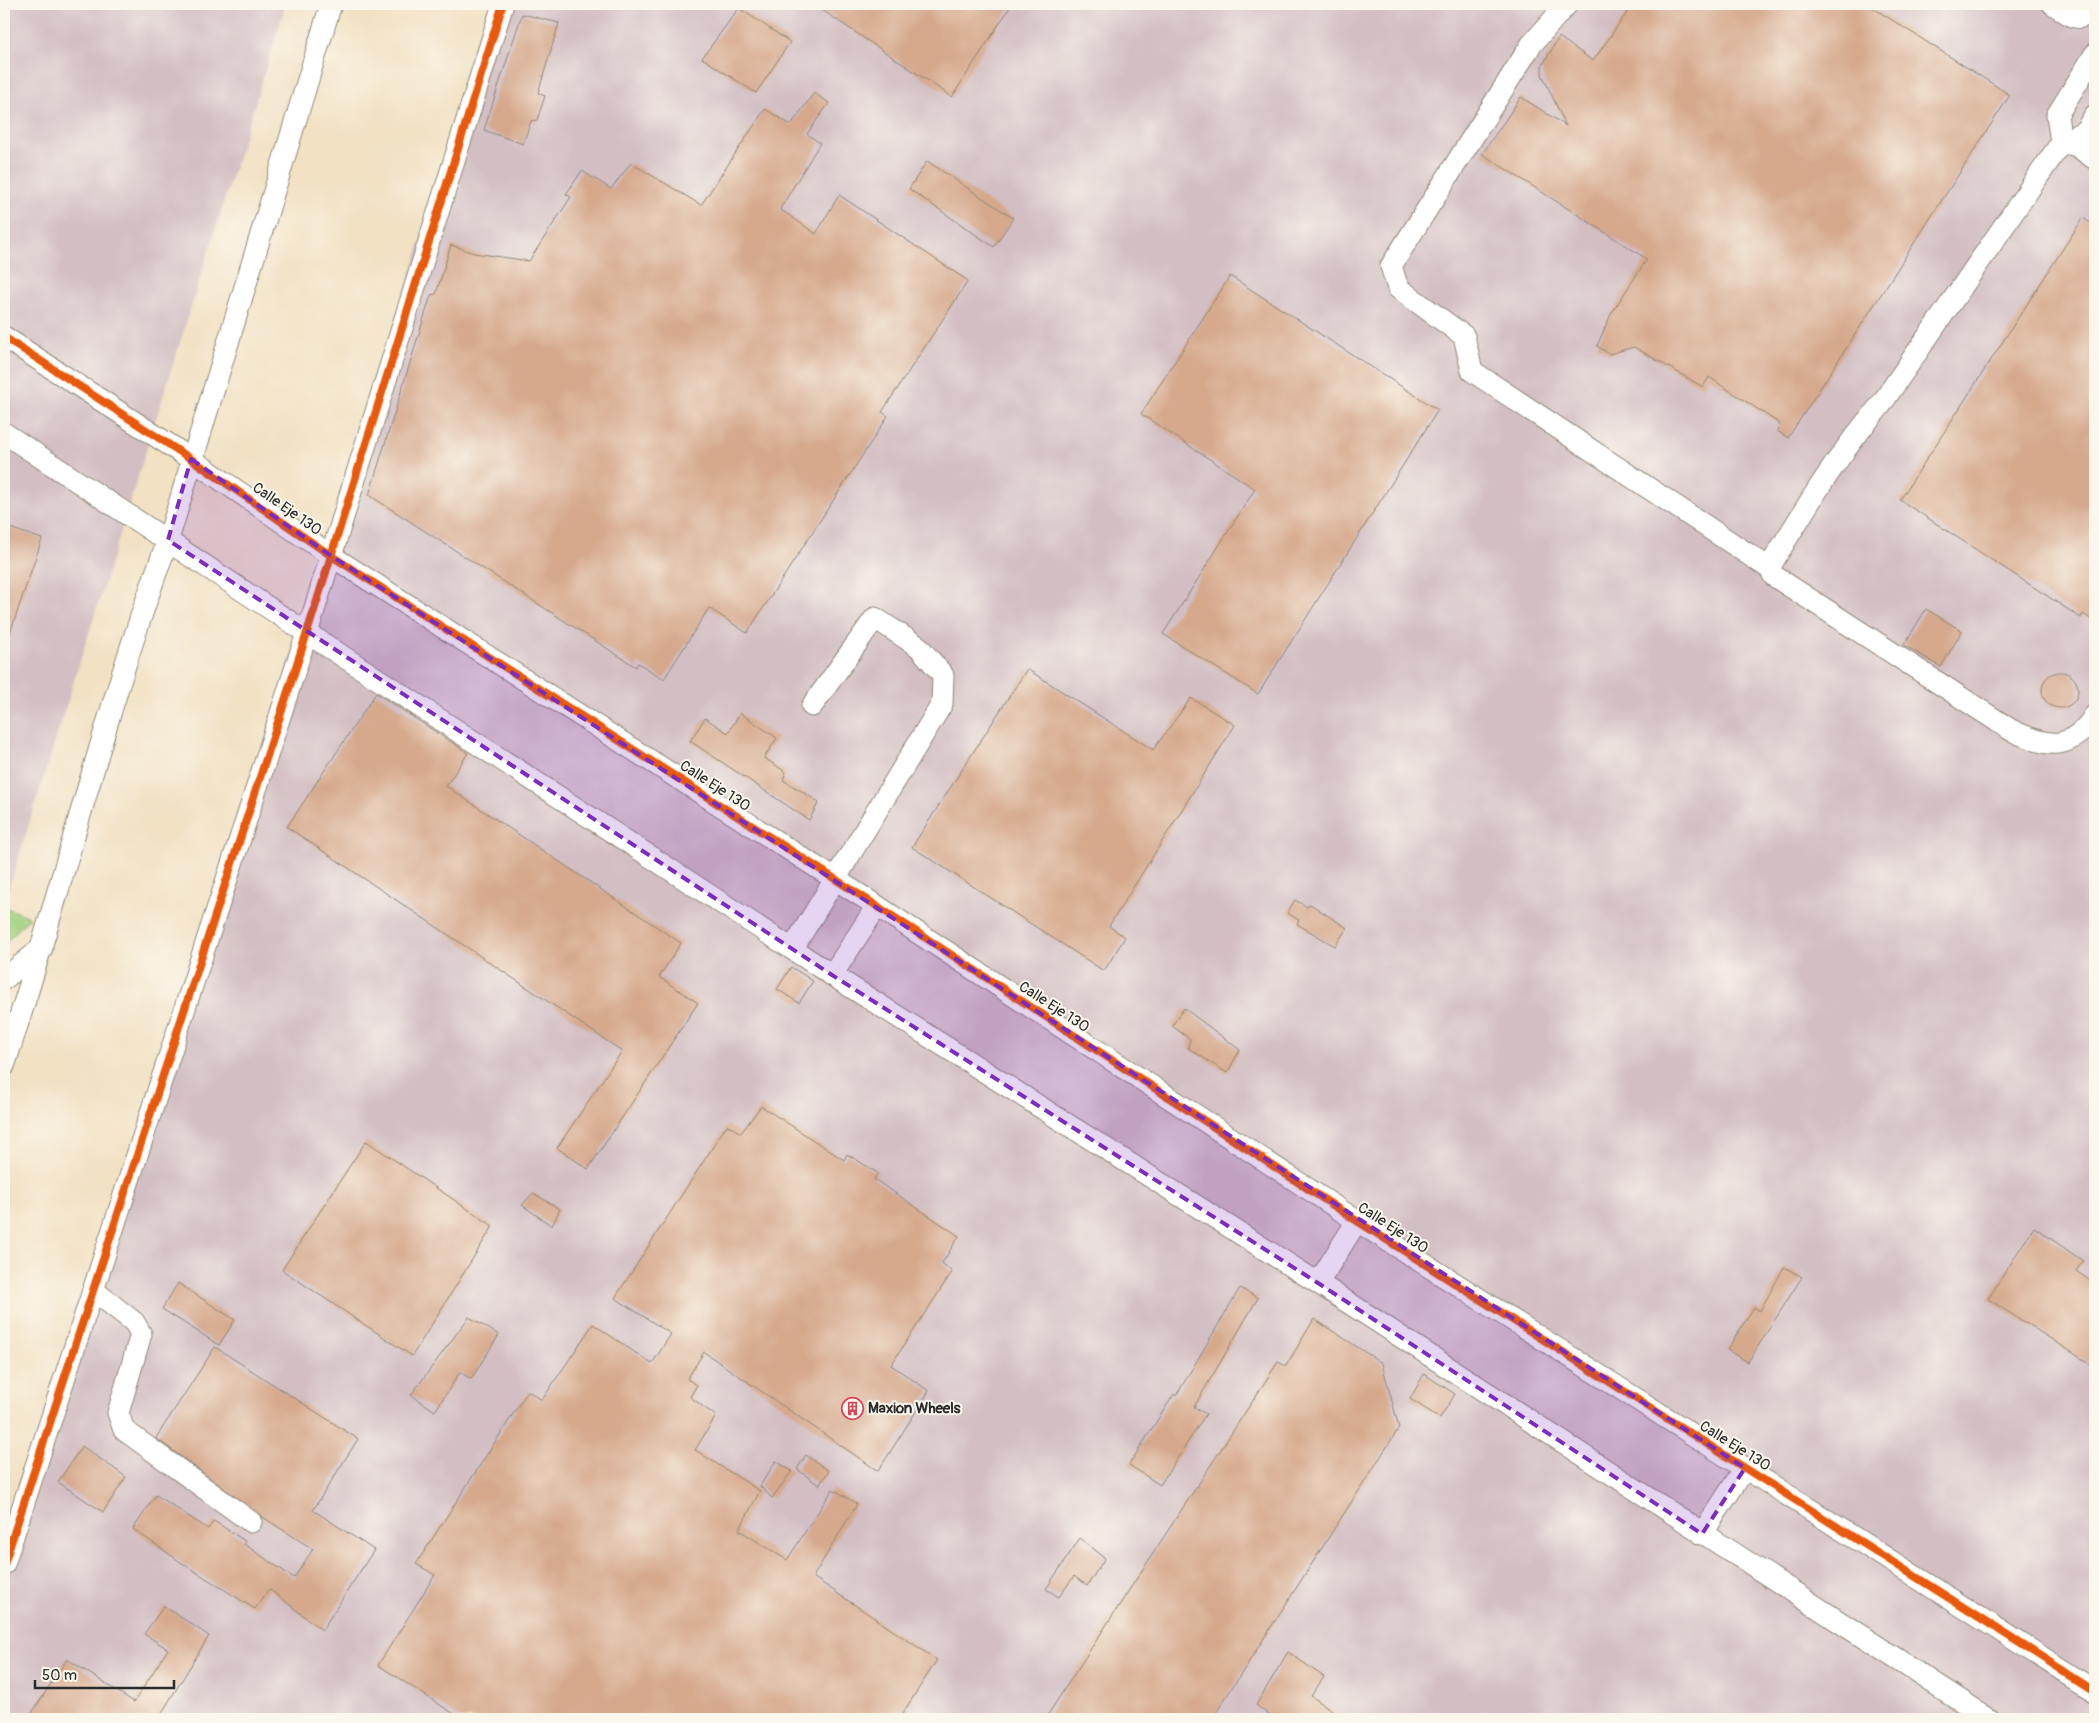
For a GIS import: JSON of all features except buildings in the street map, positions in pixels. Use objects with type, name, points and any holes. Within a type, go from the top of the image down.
[{"type":"street","points":[[4,1064],[42,948],[140,615],[168,540],[191,459],[331,4]]},
{"type":"street","points":[[4,1564],[307,633],[503,4]]},
{"type":"street","points":[[1567,4],[1531,45],[1391,266],[1398,288],[1464,336],[1472,371],[1769,568],[1774,576],[2011,730],[2043,744],[2063,742],[2087,728],[2095,715]]},
{"type":"street","points":[[2053,4],[2074,17],[2080,18],[2087,16],[2095,6]]},
{"type":"street","points":[[2061,143],[2057,115],[2095,54]]},
{"type":"street","points":[[1769,568],[1807,506],[1860,429],[1880,406],[2061,143],[2085,131],[2095,116]]},
{"type":"street","points":[[2061,143],[2075,146],[2095,159]]},
{"type":"street","name":"Calle Eje 130","points":[[4,337],[191,459],[330,555],[876,906],[1357,1221],[2095,1691]]},
{"type":"street","points":[[4,433],[832,975],[1318,1283],[1989,1719]]},
{"type":"street","points":[[793,948],[942,704],[944,676],[919,647],[875,618],[812,706]]},
{"type":"street","points":[[832,975],[876,906]]},
{"type":"street","points":[[4,979],[42,948]]},
{"type":"street","points":[[1318,1283],[1357,1221]]},
{"type":"street","points":[[93,1290],[134,1322],[141,1334],[118,1413],[124,1430],[251,1522]]},
{"type":"street","points":[[1702,1534],[1745,1468]]},
{"type":"highlighted area","points":[[191,459],[330,555],[1745,1468],[1702,1534],[1318,1283],[832,975],[168,540]]},
{"type":"shaded area","points":[[4,4],[286,4],[4,904]]},
{"type":"shaded area","points":[[495,4],[2095,4],[2095,1719],[4,1719],[4,1574]]},
{"type":"green space","points":[[4,907],[30,917],[4,944]]},
{"type":"cycle path","points":[[4,1564],[307,633],[503,4]]},
{"type":"cycle path","points":[[4,337],[191,459],[330,555],[877,906],[1357,1221],[2095,1691]]},
{"type":"place","name":"Maxion Wheels","points":[[852,1408]]}]
